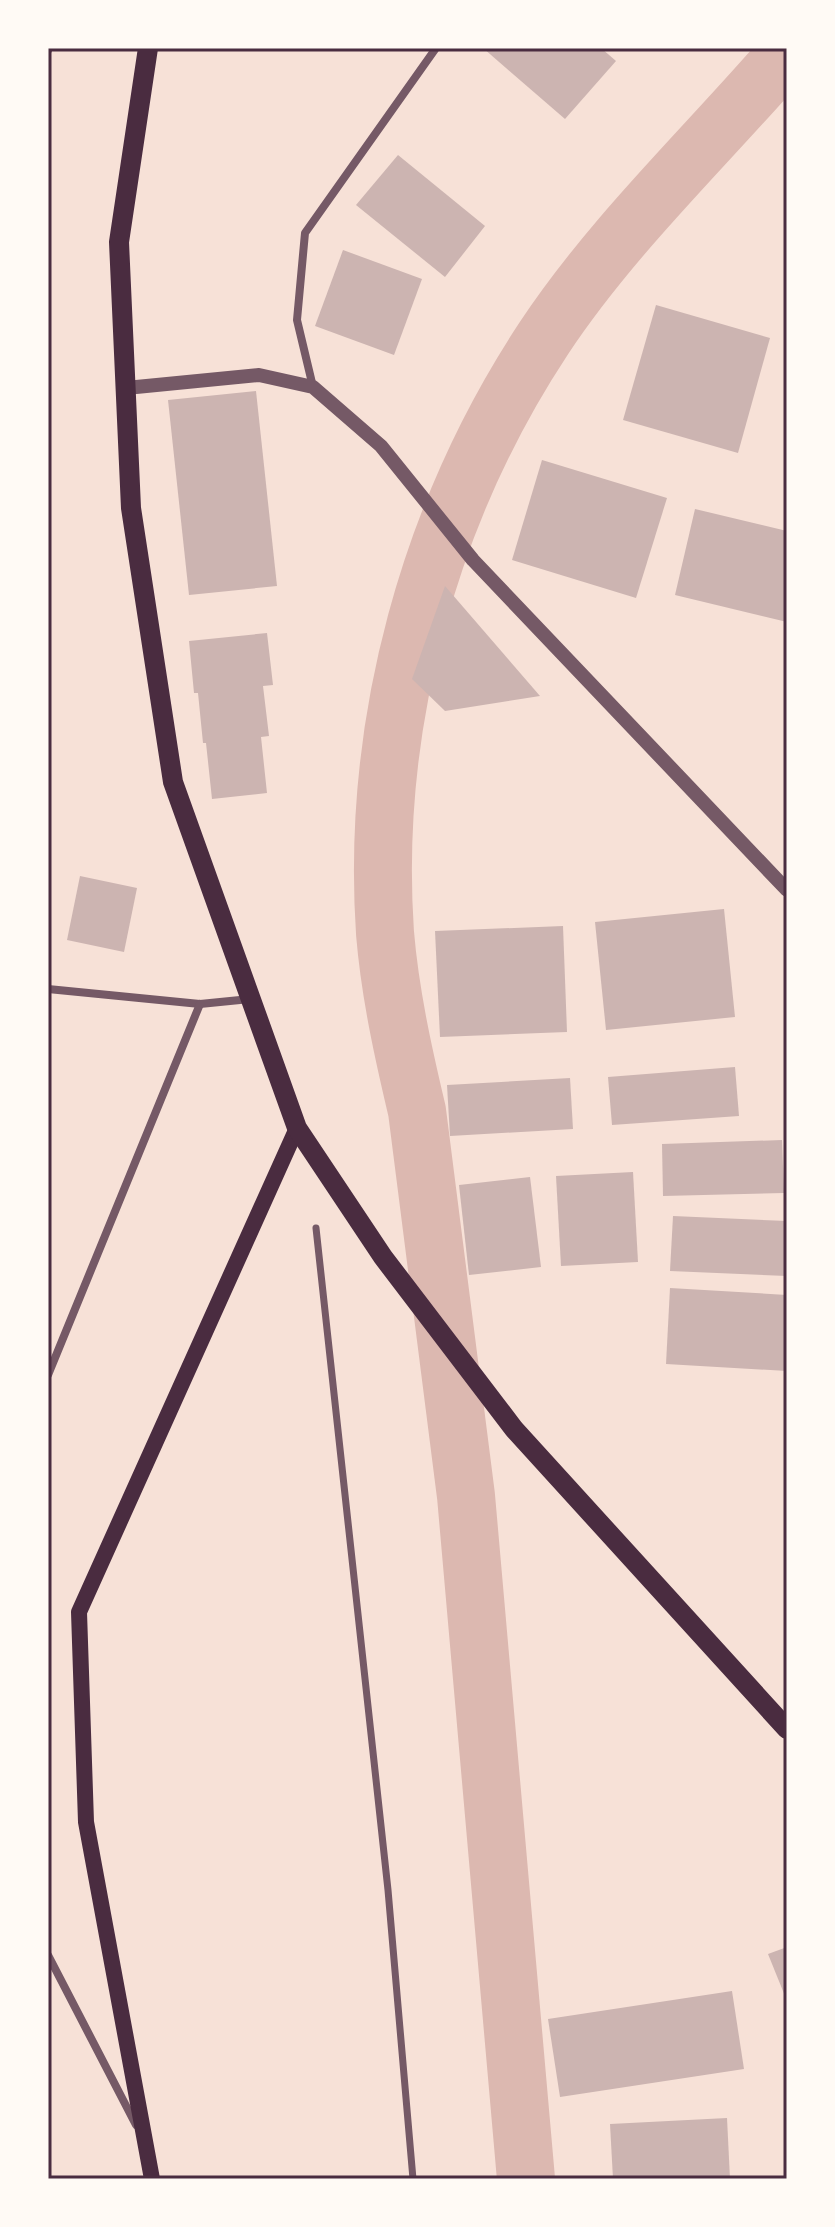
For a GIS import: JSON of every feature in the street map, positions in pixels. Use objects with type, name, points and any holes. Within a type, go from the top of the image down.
[{"type":"main road","points":[[148,48],[119,242],[131,508],[173,782],[297,1128],[383,1257],[514,1429],[787,1729]]},
{"type":"main road","points":[[152,2179],[86,1822],[79,1612],[297,1128]]},
{"type":"street","points":[[313,387],[297,320],[305,233],[436,48]]},
{"type":"street","points":[[126,388],[259,375],[313,387],[381,446],[473,560],[787,890]]},
{"type":"street","points":[[48,989],[200,1004],[251,999]]},
{"type":"street","points":[[48,1375],[200,1004]]},
{"type":"street","points":[[316,1228],[388,1890],[413,2179]]},
{"type":"street","points":[[48,1955],[142,2136]]},
{"type":"building","points":[[483,48],[601,48],[616,61],[565,119]]},
{"type":"building","points":[[398,155],[485,226],[445,277],[356,205]]},
{"type":"building","points":[[343,250],[422,279],[394,355],[315,326]]},
{"type":"building","points":[[656,305],[770,338],[738,453],[623,420]]},
{"type":"building","points":[[256,391],[277,586],[189,595],[168,400]]},
{"type":"building","points":[[542,460],[667,498],[636,598],[512,560]]},
{"type":"building","points":[[695,509],[787,531],[787,622],[675,595]]},
{"type":"building","points":[[445,586],[540,696],[445,711],[412,679]]},
{"type":"building","points":[[267,633],[273,685],[263,686],[269,736],[261,737],[267,793],[212,799],[198,693],[194,693],[189,641]]},
{"type":"building","points":[[80,876],[137,888],[124,952],[67,940]]},
{"type":"building","points":[[724,909],[735,1017],[606,1030],[595,922]]},
{"type":"building","points":[[563,926],[567,1032],[440,1037],[435,931]]},
{"type":"building","points":[[735,1067],[739,1116],[612,1125],[608,1077]]},
{"type":"building","points":[[570,1078],[573,1129],[450,1136],[447,1085]]},
{"type":"building","points":[[782,1140],[784,1193],[663,1196],[662,1144]]},
{"type":"building","points":[[633,1172],[638,1262],[561,1266],[556,1176]]},
{"type":"building","points":[[530,1177],[541,1267],[469,1275],[459,1185]]},
{"type":"building","points":[[673,1216],[787,1221],[787,1276],[670,1271]]},
{"type":"building","points":[[670,1288],[787,1295],[787,1371],[666,1364]]},
{"type":"building","points":[[787,1947],[787,2001],[768,1954]]},
{"type":"building","points":[[732,1991],[744,2069],[560,2097],[548,2019]]},
{"type":"building","points":[[727,2118],[730,2179],[613,2179],[610,2124]]},
{"type":"waterway","points":[[526,2179],[466,1496],[417,1111],[390,978],[385,933],[383,855],[388,776],[399,699],[416,622],[439,548],[469,475],[504,405],[544,338],[600,263],[787,53]]}]
